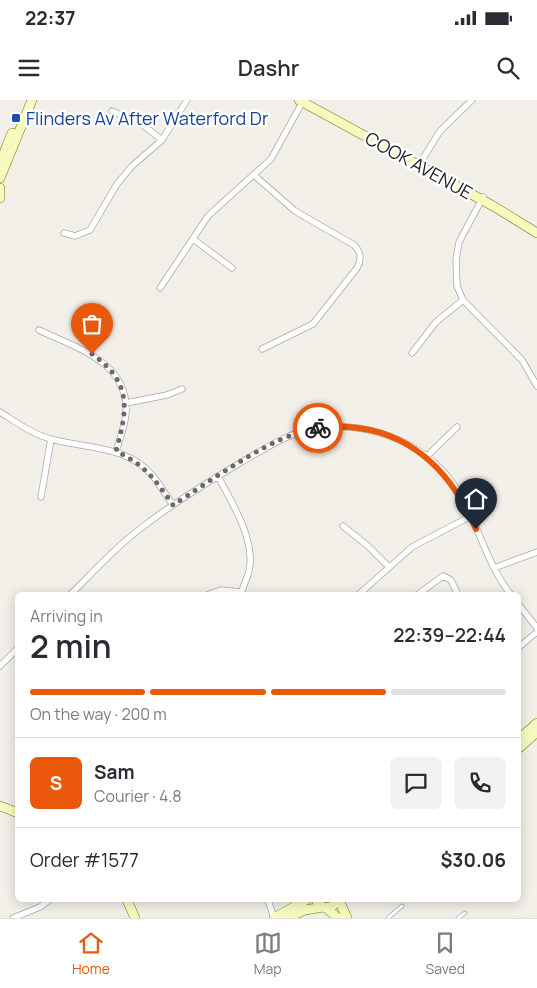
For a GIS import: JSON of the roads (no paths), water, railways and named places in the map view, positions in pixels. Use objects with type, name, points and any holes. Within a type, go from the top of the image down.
[{"type":"street","points":[[0,163],[25,100]]},
{"type":"street","points":[[0,178],[32,100]]},
{"type":"street","points":[[64,233],[75,236],[90,230],[117,184],[132,166],[162,140],[187,100]]},
{"type":"street","points":[[160,288],[208,216],[255,176],[271,159],[304,100]]},
{"type":"street","name":"COOK AVENUE","points":[[304,100],[537,227]]},
{"type":"street","points":[[420,164],[440,131],[472,100]]},
{"type":"street","points":[[112,111],[143,125],[162,140]]},
{"type":"street","points":[[255,176],[295,212],[354,245],[359,252],[360,260],[357,268],[313,324],[262,349]]},
{"type":"street","points":[[0,188],[0,198]]},
{"type":"street","points":[[482,198],[462,233],[457,250],[457,286],[463,300],[522,360],[537,386]]},
{"type":"street","name":"COOK AVENUE","points":[[482,198],[537,233]]},
{"type":"street","points":[[193,239],[232,268]]},
{"type":"street","points":[[412,353],[436,322],[463,300]]},
{"type":"street","points":[[39,330],[87,351],[106,364],[121,387],[126,404],[124,422],[116,451]]},
{"type":"street","points":[[126,404],[167,395],[182,389]]},
{"type":"street","points":[[0,412],[30,430],[51,439],[116,451],[132,458],[146,470],[173,505]]},
{"type":"street","points":[[73,592],[125,542],[173,505],[218,476],[292,434],[333,426],[351,427],[387,435],[426,457],[452,482],[471,516],[494,568],[509,592]]},
{"type":"street","points":[[426,457],[457,427]]},
{"type":"street","points":[[41,497],[51,439]]},
{"type":"street","points":[[218,476],[240,522],[250,553],[249,572],[242,592]]},
{"type":"street","points":[[361,592],[388,566],[419,543],[471,516]]},
{"type":"street","points":[[343,526],[368,546],[388,566]]},
{"type":"street","points":[[494,568],[537,552]]},
{"type":"street","points":[[421,592],[443,576],[451,580],[457,592]]},
{"type":"street","points":[[215,592],[220,590],[230,592]]},
{"type":"street","points":[[521,608],[537,628]]},
{"type":"street","points":[[521,645],[537,632]]},
{"type":"street","points":[[0,666],[15,651]]},
{"type":"street","points":[[521,746],[534,735],[537,723]]},
{"type":"street","points":[[521,738],[534,735]]},
{"type":"street","points":[[0,806],[15,812]]},
{"type":"street","points":[[0,812],[15,818]]},
{"type":"street","points":[[13,918],[40,907],[46,902]]},
{"type":"street","points":[[128,902],[135,918]]},
{"type":"street","points":[[135,902],[141,918]]},
{"type":"street","points":[[269,902],[274,918],[302,902]]},
{"type":"street","points":[[319,902],[338,918]]},
{"type":"street","points":[[287,918],[305,910],[334,905],[336,902]]},
{"type":"street","points":[[339,902],[347,918]]},
{"type":"lane","points":[[388,918],[402,906]]},
{"type":"lane","points":[[458,918],[465,913]]},
{"type":"place","name":"Flinders Av After Waterford Dr","points":[[16,118]]}]
